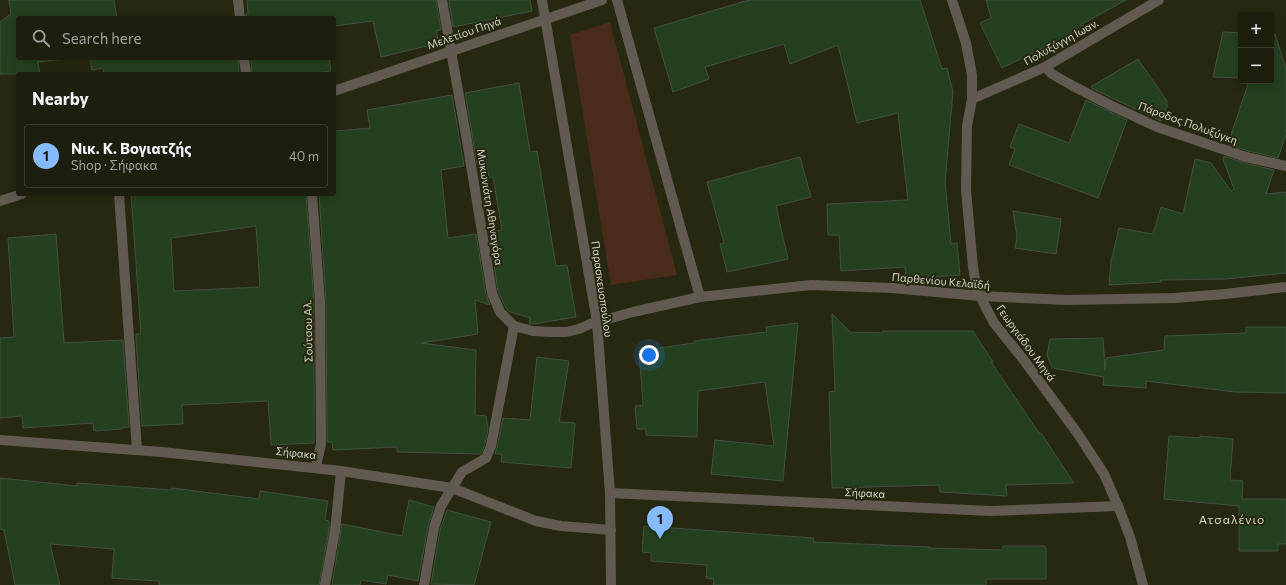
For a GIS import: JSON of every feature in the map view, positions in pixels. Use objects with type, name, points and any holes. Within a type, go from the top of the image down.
[{"type":"street","points":[[238,0],[240,16]]},
{"type":"street","name":"Μυκωνιάτη Αθηναγόρα","points":[[442,0],[492,292],[500,312],[514,326]]},
{"type":"street","name":"Παρασκευοπούλου","points":[[542,0],[598,322],[610,493],[611,585]]},
{"type":"street","name":"Μελετίου Πηγά","points":[[336,90],[602,0]]},
{"type":"street","points":[[617,0],[700,297]]},
{"type":"street","name":"Γεωργιάδου Μηνά","points":[[952,0],[970,58],[972,75],[972,98],[967,126],[966,190],[973,267],[980,296],[994,323],[1023,359],[1104,474],[1130,538],[1143,585]]},
{"type":"street","name":"Πολυξύγγη Ιωαν.","points":[[972,98],[1044,67],[1159,0]]},
{"type":"street","points":[[244,60],[246,72]]},
{"type":"street","name":"Πάροδος Πολυξύγκη","points":[[1044,67],[1052,74],[1073,86],[1157,127],[1246,157],[1286,166]]},
{"type":"street","points":[[0,202],[16,196]]},
{"type":"street","points":[[119,196],[137,450]]},
{"type":"street","name":"Σούτσου Αλ.","points":[[312,196],[318,273],[322,444],[316,467]]},
{"type":"street","name":"Παρθενίου Κελαϊδή","points":[[598,322],[633,312],[700,297],[811,285],[892,288],[980,296],[1060,300],[1128,300],[1218,294],[1286,287]]},
{"type":"street","points":[[424,585],[437,517],[441,506],[462,472],[486,458],[491,446],[514,326],[533,331],[566,332],[598,322]]},
{"type":"street","name":"Σήφακα","points":[[0,440],[137,450],[316,467],[452,488],[536,521],[561,526],[611,530]]},
{"type":"street","points":[[325,585],[335,530],[341,471]]},
{"type":"street","name":"Σήφακα","points":[[610,493],[990,511],[1118,506]]},
{"type":"shaded area","points":[[610,22],[677,275],[611,285],[570,35]]},
{"type":"building","points":[[9,0],[114,0],[117,16],[16,16],[16,60],[56,60],[38,62],[40,72],[0,74],[0,22],[11,14]]},
{"type":"building","points":[[247,0],[436,0],[441,30],[436,31],[439,43],[381,57],[373,21],[336,26],[336,16],[246,16],[246,14],[248,14]]},
{"type":"building","points":[[449,0],[530,0],[532,11],[453,27]]},
{"type":"building","points":[[749,0],[920,0],[942,69],[947,68],[953,92],[945,182],[951,244],[957,243],[960,275],[906,279],[905,267],[841,271],[839,235],[828,235],[827,204],[908,200],[898,113],[857,123],[838,45],[790,64],[784,44],[705,67],[709,79],[673,92],[654,28]]},
{"type":"building","points":[[986,0],[1126,0],[1080,25],[1088,26],[1002,68],[980,23],[991,18]]},
{"type":"building","points":[[1223,32],[1238,33],[1238,78],[1213,77]]},
{"type":"building","points":[[1275,34],[1286,69],[1286,134],[1278,158],[1248,151],[1228,144],[1248,84],[1274,84]]},
{"type":"building","points":[[1138,59],[1167,101],[1167,107],[1161,121],[1091,88]]},
{"type":"building","points":[[90,60],[238,60],[239,72],[104,72],[103,68],[92,70]]},
{"type":"building","points":[[251,60],[329,60],[331,71],[323,72],[252,72]]},
{"type":"building","points":[[519,83],[530,152],[537,151],[556,266],[567,265],[576,317],[533,324],[529,323],[530,318],[508,311],[498,291],[489,232],[502,230],[493,177],[489,178],[486,162],[477,164],[465,93]]},
{"type":"building","points":[[452,95],[464,166],[441,170],[448,238],[476,234],[486,294],[490,305],[475,300],[478,334],[421,343],[476,350],[475,415],[486,416],[488,429],[481,454],[397,452],[397,447],[333,450],[332,442],[327,442],[326,302],[319,196],[336,196],[336,131],[370,128],[367,110]]},
{"type":"building","points":[[1086,100],[1127,120],[1098,198],[1009,165],[1015,149],[1010,147],[1019,124],[1069,143]]},
{"type":"building","points":[[1224,156],[1274,170],[1266,194],[1286,192],[1286,273],[1225,279],[1161,280],[1161,282],[1109,285],[1111,261],[1119,228],[1153,234],[1161,207],[1183,214],[1195,159],[1211,163],[1231,191],[1234,189],[1223,159]]},
{"type":"building","points":[[800,157],[811,197],[776,206],[788,259],[727,272],[720,244],[724,243],[707,182]]},
{"type":"building","points":[[131,196],[306,196],[314,302],[314,443],[271,445],[268,401],[182,405],[183,424],[142,426],[136,334],[141,334]],"holes":[[[256,226],[260,287],[174,291],[171,238]]]},
{"type":"building","points":[[1013,211],[1061,219],[1056,254],[1015,248],[1017,237]]},
{"type":"building","points":[[56,234],[64,343],[123,340],[129,427],[94,431],[93,423],[23,428],[22,416],[0,418],[0,338],[14,337],[8,238]]},
{"type":"building","points":[[832,314],[850,332],[883,333],[883,331],[973,331],[993,362],[991,362],[1074,483],[1006,485],[1007,496],[940,492],[939,485],[832,488],[829,392],[835,391]]},
{"type":"building","points":[[798,323],[783,481],[711,474],[715,440],[774,446],[765,382],[698,391],[697,437],[646,435],[646,429],[637,429],[635,406],[643,405],[639,351],[694,343],[694,341],[767,332],[766,327]]},
{"type":"building","points":[[1246,327],[1286,327],[1286,393],[1235,392],[1146,381],[1146,388],[1103,385],[1104,377],[1052,368],[1047,355],[1050,339],[1103,338],[1105,371],[1106,358],[1164,350],[1165,336],[1246,333]]},
{"type":"building","points":[[537,357],[569,361],[559,422],[575,423],[571,468],[501,462],[502,454],[495,454],[503,418],[530,420]]},
{"type":"building","points":[[1169,436],[1200,438],[1200,436],[1233,439],[1230,480],[1243,481],[1242,499],[1286,499],[1286,544],[1278,544],[1278,551],[1239,551],[1239,506],[1164,499]]},
{"type":"building","points":[[0,478],[77,486],[77,483],[171,490],[172,488],[259,499],[260,491],[328,501],[325,520],[329,521],[329,530],[319,585],[159,585],[159,581],[112,578],[114,549],[50,544],[60,585],[15,585],[4,530],[0,529]]},
{"type":"building","points":[[409,500],[434,507],[428,527],[418,581],[388,575],[386,584],[361,580],[360,585],[332,585],[342,524],[402,536]]},
{"type":"building","points":[[447,510],[491,522],[474,585],[431,584],[440,530]]},
{"type":"building","points":[[644,526],[814,538],[813,542],[930,548],[1003,550],[1003,546],[1046,546],[1046,579],[986,579],[986,585],[713,585],[714,579],[706,578],[707,565],[651,561],[651,553],[642,552]]},
{"type":"place","name":"Νικ. Κ. Βογιατζής","points":[[660,539]]},
{"type":"district","name":"Ατσαλένιο","points":[[1232,520]]}]
